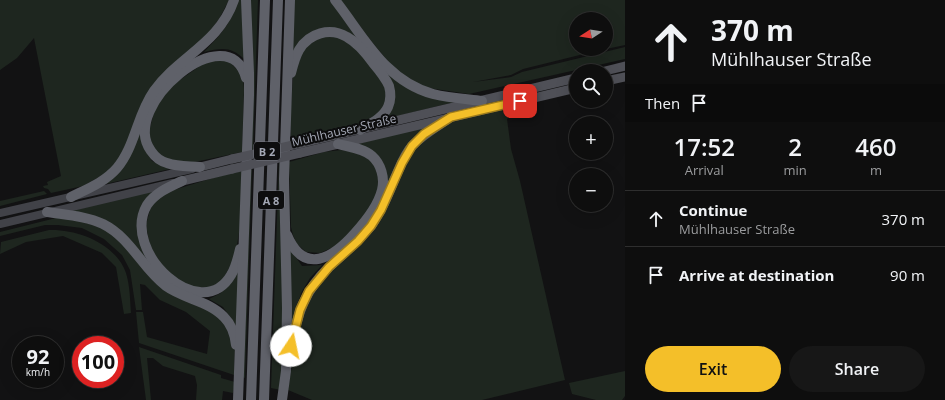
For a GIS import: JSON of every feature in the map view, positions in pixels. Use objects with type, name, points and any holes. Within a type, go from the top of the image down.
[{"type":"highway","points":[[71,197],[103,180],[117,168],[126,153],[142,111],[154,90],[169,74],[209,38],[227,18],[234,0]]},
{"type":"highway","points":[[238,400],[249,95],[246,0]]},
{"type":"highway","name":"A 8","points":[[251,400],[265,0]]},
{"type":"highway","name":"A 8","points":[[264,400],[278,0]]},
{"type":"highway","points":[[286,371],[287,308],[284,180],[290,0]]},
{"type":"highway","points":[[335,0],[380,60],[404,82],[438,95],[482,101]]},
{"type":"highway","points":[[286,98],[297,54],[303,45],[310,38],[320,33],[332,32],[342,35],[352,40],[366,53],[382,74],[390,90],[390,100],[386,111],[360,130]]},
{"type":"highway","points":[[200,167],[169,164],[159,159],[148,147],[145,136],[145,124],[150,110],[157,98],[172,80],[183,71],[204,59],[217,55],[229,56],[241,66],[246,76],[249,95]]},
{"type":"highway","points":[[282,400],[286,371],[297,321],[300,310],[309,291],[329,267],[358,241],[371,226],[381,210],[402,163],[412,146],[424,134],[451,117]]},
{"type":"highway","points":[[285,226],[290,241],[297,252],[305,258],[317,260],[325,258],[341,248],[365,222],[380,196],[382,188],[382,171],[375,159],[365,151],[338,144]]},
{"type":"highway","points":[[182,180],[155,196],[145,210],[143,220],[144,241],[150,256],[158,268],[172,281],[187,289],[199,292],[211,291],[222,285],[228,280],[238,259],[245,230]]},
{"type":"highway","points":[[47,212],[84,217],[110,228],[130,245],[149,269],[165,285],[181,295],[204,303],[218,312],[226,319],[233,332],[239,367]]},
{"type":"main road","points":[[613,69],[625,66]]},
{"type":"main road","points":[[613,79],[625,76]]},
{"type":"main road","name":"Mühlhauser Straße","points":[[0,224],[182,180],[232,164],[301,148],[360,130],[569,80]]},
{"type":"main road","name":"Mühlhauser Straße","points":[[301,148],[338,144],[569,90]]},
{"type":"main road","name":"Mühlhauser Straße","points":[[0,214],[200,167],[232,164]]},
{"type":"shaded area","points":[[0,0],[229,0],[219,19],[108,172],[83,186],[51,193],[43,186],[48,185],[47,182],[61,176],[34,38],[17,58],[0,70]]},
{"type":"shaded area","points":[[237,0],[243,0],[245,60],[235,52],[226,49],[204,52],[227,25]]},
{"type":"shaded area","points":[[248,0],[258,0],[253,150],[250,150]]},
{"type":"shaded area","points":[[292,0],[332,0],[370,52],[324,29],[291,62]]},
{"type":"shaded area","points":[[340,0],[625,0],[625,45],[613,48],[613,12],[569,12],[569,56],[576,56],[523,69],[511,75],[473,82],[511,77],[522,72],[588,56],[613,56],[613,50],[625,47],[625,59],[603,64],[569,64],[569,72],[469,94],[428,88],[415,83],[396,71]]},
{"type":"shaded area","points":[[319,36],[339,36],[358,49],[386,87],[388,96],[382,113],[352,129],[291,141],[290,118],[293,77],[304,48]]},
{"type":"shaded area","points":[[210,59],[228,60],[243,76],[242,152],[190,163],[167,160],[156,152],[148,135],[156,105],[174,84]]},
{"type":"shaded area","points":[[383,69],[459,101],[381,120],[389,110]]},
{"type":"shaded area","points":[[510,107],[518,109],[507,119],[511,149],[520,181],[565,380],[482,400],[312,400],[288,390],[299,326],[313,289],[414,146],[452,120]]},
{"type":"shaded area","points":[[432,123],[423,130],[386,190],[386,179],[358,144]]},
{"type":"shaded area","points":[[139,128],[143,147],[152,161],[170,169],[101,185]]},
{"type":"shaded area","points":[[341,150],[352,151],[373,161],[379,172],[380,188],[367,214],[336,246],[320,253],[306,252],[297,244],[291,227],[289,162],[324,152]]},
{"type":"shaded area","points":[[281,162],[286,281],[281,390],[271,388],[279,163]]},
{"type":"shaded area","points":[[252,169],[245,378],[241,376],[249,170]]},
{"type":"shaded area","points":[[242,171],[240,227],[235,257],[222,281],[210,288],[186,287],[167,273],[150,247],[146,225],[152,202],[157,197],[174,190],[216,177]]},
{"type":"shaded area","points":[[162,188],[142,209],[152,267],[132,244],[71,211]]},
{"type":"shaded area","points":[[44,191],[47,194],[0,206],[0,201]]},
{"type":"shaded area","points":[[60,217],[71,218],[107,230],[215,314],[229,327],[235,346],[234,375],[139,343],[136,312],[143,312],[147,337],[207,354],[210,331],[186,312],[160,300],[145,285],[140,284],[142,310],[136,310],[130,270],[122,255],[104,239],[82,228],[58,225],[45,225],[0,236],[0,232]]},
{"type":"shaded area","points":[[49,230],[72,232],[95,240],[114,254],[126,273],[131,313],[124,314],[116,267],[102,253],[63,236],[26,242],[0,254],[1,242]]},
{"type":"shaded area","points":[[290,249],[302,266],[322,265],[310,278],[301,293],[291,327]]},
{"type":"shaded area","points":[[240,269],[238,331],[223,307],[209,299],[221,293]]},
{"type":"shaded area","points":[[139,347],[221,375],[221,378],[235,382],[233,393],[223,391],[222,400],[196,400],[197,385],[195,376],[163,366],[153,358],[147,358],[151,400],[146,400]]},
{"type":"shaded area","points":[[625,371],[625,396],[622,400],[596,400],[572,394],[569,383]]},
{"type":"route","points":[[291,346],[300,310],[309,291],[329,267],[345,254],[371,226],[388,197],[406,154],[412,146],[424,134],[451,117],[520,101]]}]
